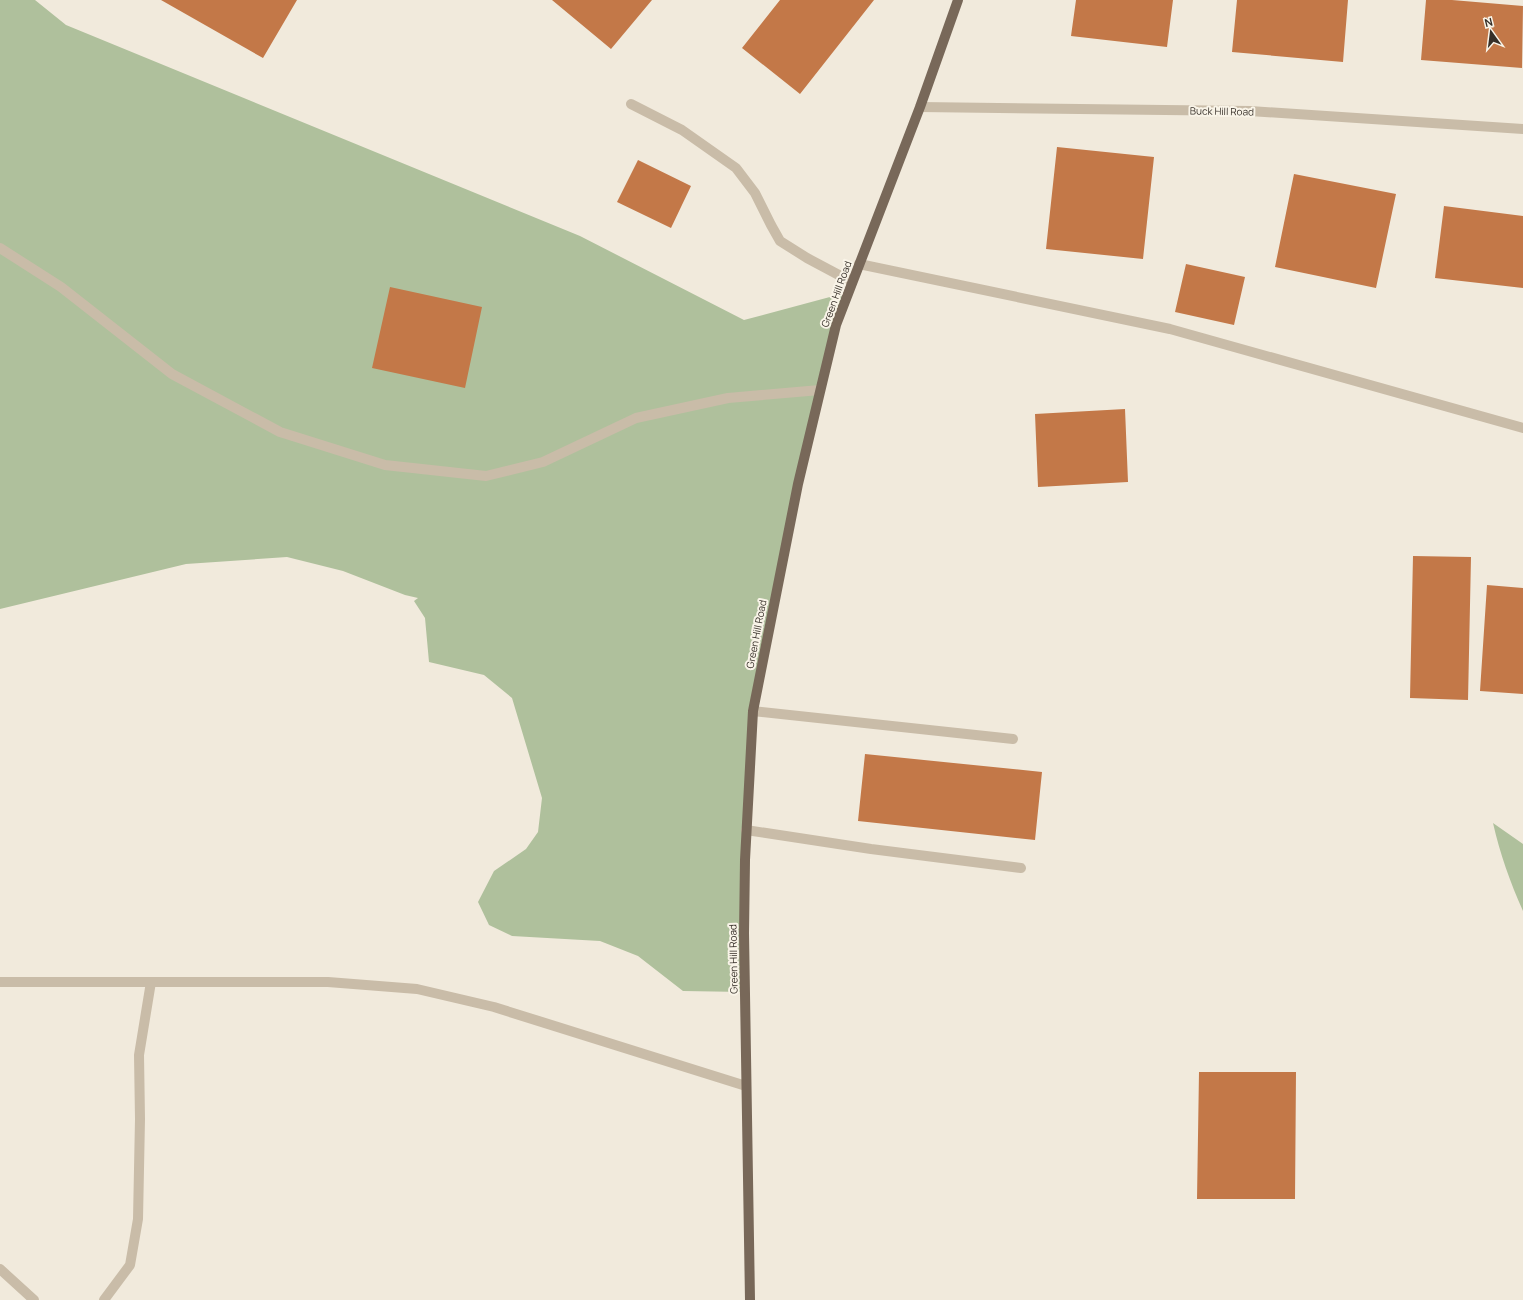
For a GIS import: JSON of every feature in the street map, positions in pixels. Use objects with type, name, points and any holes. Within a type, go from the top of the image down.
[{"type":"main road","name":"Green Hill Road","points":[[750,1300],[744,933],[746,830],[753,711],[798,484],[836,325],[920,107],[958,0]]},
{"type":"street","points":[[631,104],[682,130],[736,168],[755,193],[780,241],[807,258],[852,282]]},
{"type":"street","name":"Buck Hill Road","points":[[920,107],[1250,111],[1523,129]]},
{"type":"street","points":[[0,248],[61,287],[172,374],[280,432],[385,465],[486,476],[543,462],[636,418],[728,398],[820,390]]},
{"type":"street","points":[[859,264],[1170,329],[1523,428]]},
{"type":"street","points":[[753,711],[1013,739]]},
{"type":"street","points":[[746,830],[871,849],[1021,868]]},
{"type":"street","points":[[0,982],[328,982],[417,989],[494,1007],[746,1086]]},
{"type":"street","points":[[104,1300],[130,1265],[138,1219],[140,1118],[139,1055],[151,982]]},
{"type":"street","points":[[0,1268],[34,1300]]},
{"type":"green space","points":[[0,0],[35,0],[66,25],[580,236],[744,320],[841,294],[844,299],[816,409],[755,705],[745,992],[683,991],[638,956],[600,941],[512,936],[489,925],[478,902],[494,871],[526,849],[538,832],[542,798],[512,698],[484,675],[429,662],[425,618],[414,601],[418,598],[405,595],[343,571],[287,557],[186,564],[0,609]]},
{"type":"green space","points":[[1493,823],[1523,844],[1523,911],[1506,868]]},
{"type":"building","points":[[161,0],[297,0],[263,58]]},
{"type":"building","points":[[552,0],[652,0],[611,49]]},
{"type":"building","points":[[780,0],[874,0],[800,94],[742,48]]},
{"type":"building","points":[[1076,0],[1173,0],[1167,47],[1071,36]]},
{"type":"building","points":[[1237,0],[1348,0],[1343,62],[1232,52]]},
{"type":"building","points":[[1426,0],[1452,0],[1523,6],[1522,68],[1421,60]]},
{"type":"building","points":[[1057,147],[1154,157],[1143,259],[1046,249]]},
{"type":"building","points":[[638,160],[691,186],[671,228],[617,202]]},
{"type":"building","points":[[1294,174],[1396,194],[1376,288],[1275,267]]},
{"type":"building","points":[[1444,206],[1523,216],[1523,288],[1435,278]]},
{"type":"building","points":[[1186,264],[1245,277],[1234,325],[1175,312]]},
{"type":"building","points":[[390,287],[482,307],[465,388],[372,368]]},
{"type":"building","points":[[1125,409],[1128,482],[1038,487],[1035,414]]},
{"type":"building","points":[[1413,556],[1471,557],[1468,700],[1410,698]]},
{"type":"building","points":[[1487,585],[1523,588],[1523,694],[1480,691]]},
{"type":"building","points":[[865,754],[1042,772],[1035,840],[858,821]]},
{"type":"building","points":[[1199,1072],[1296,1072],[1295,1199],[1197,1199]]}]
